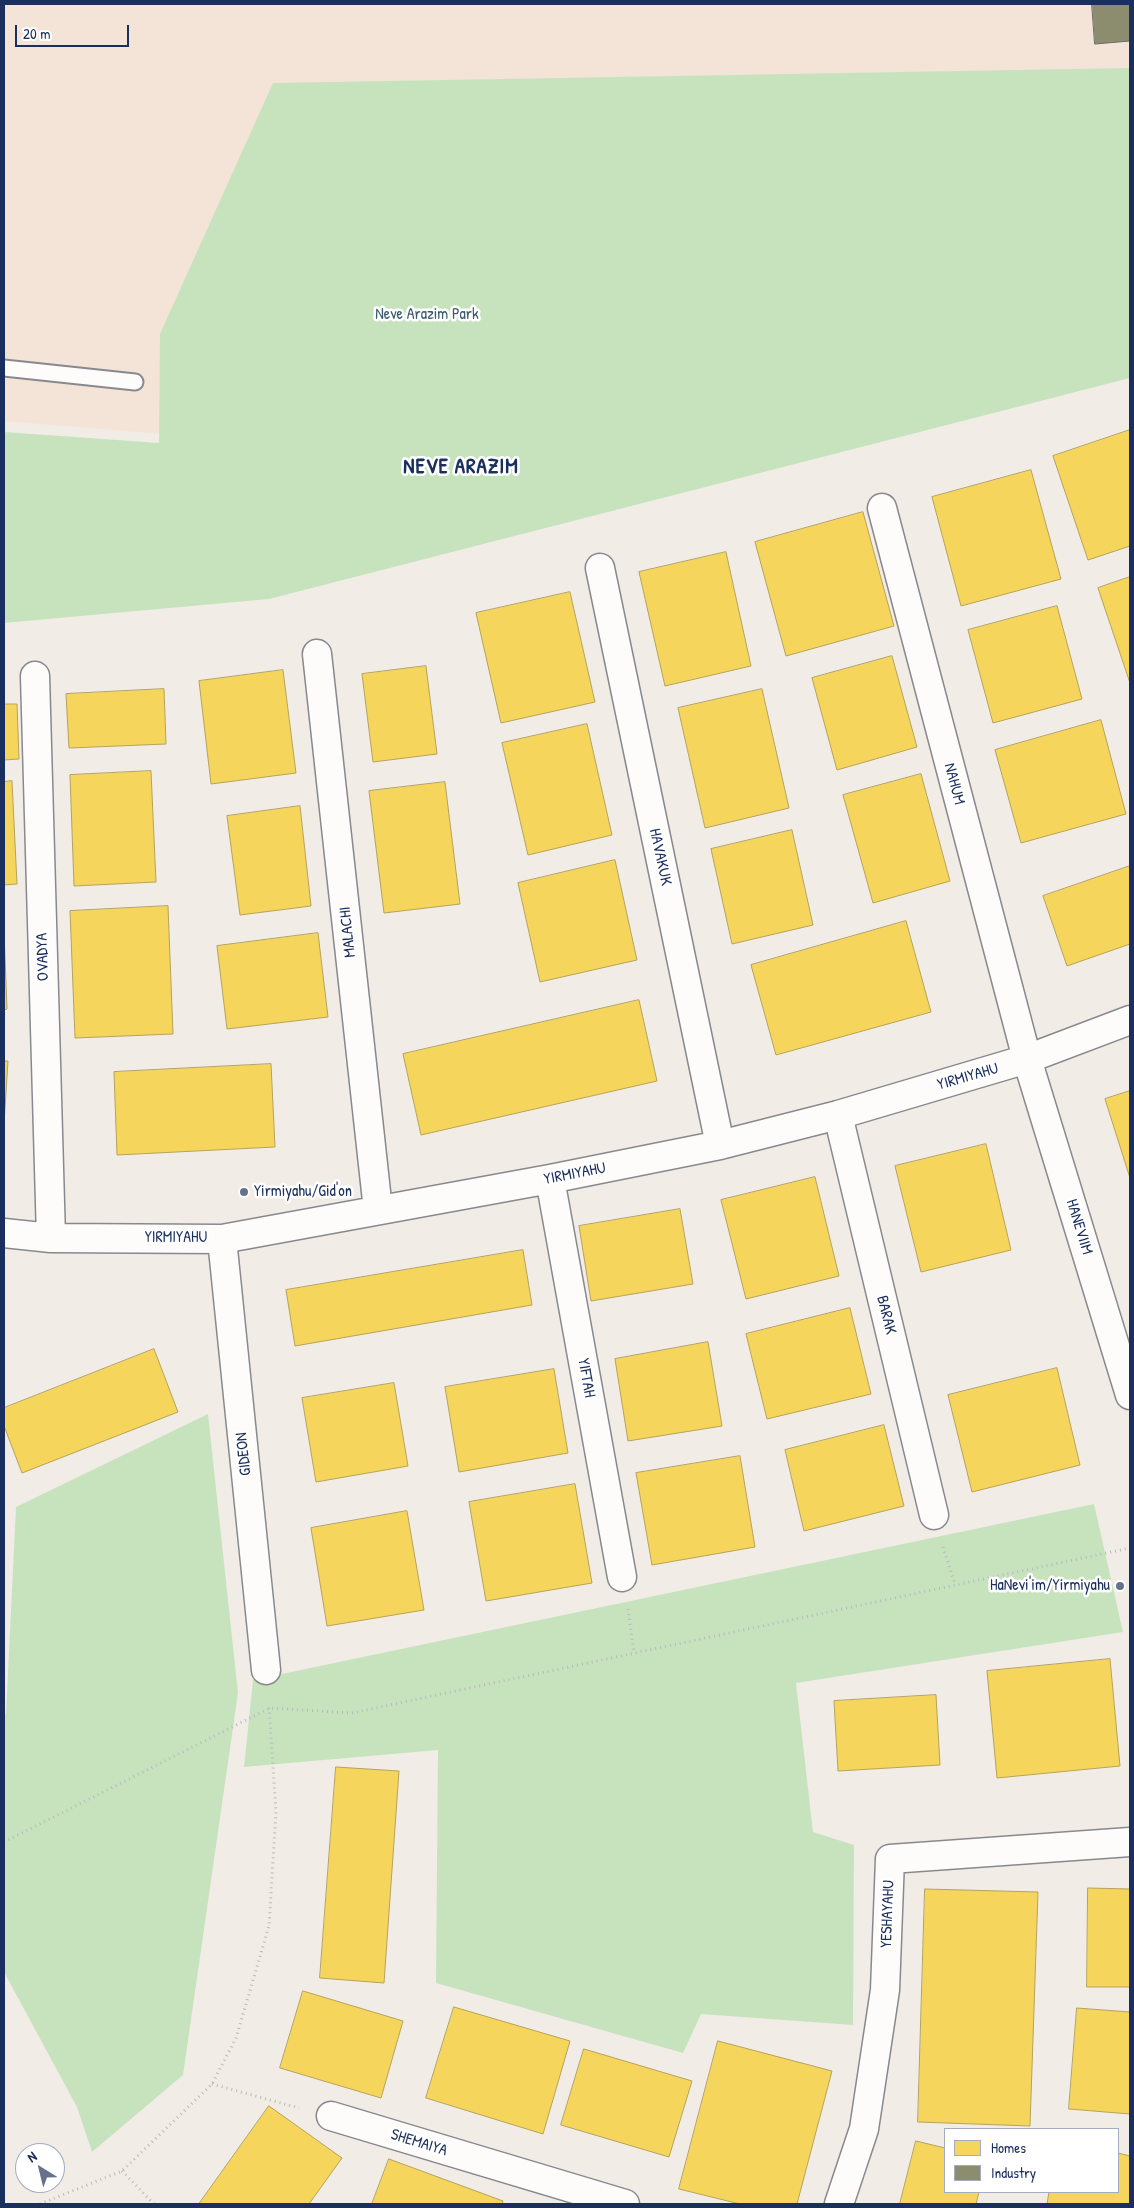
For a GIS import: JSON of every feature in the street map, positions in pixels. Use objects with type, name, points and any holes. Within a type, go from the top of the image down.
[{"type":"street","name":"NAHUM","points":[[882,508],[1027,1059]]},
{"type":"street","name":"HAVAKUK","points":[[600,568],[720,1145]]},
{"type":"street","name":"MALACHI","points":[[317,654],[378,1210]]},
{"type":"street","name":"OVADYA","points":[[35,676],[51,1238]]},
{"type":"street","name":"YIRMIYAHU","points":[[4,1233],[51,1238],[222,1239],[550,1179],[720,1145],[838,1115],[1027,1059],[1130,1020]]},
{"type":"street","name":"HANEVIIM","points":[[1027,1059],[1130,1395]]},
{"type":"street","name":"BARAK","points":[[838,1115],[934,1515]]},
{"type":"street","name":"YIFTAH","points":[[550,1179],[622,1577]]},
{"type":"street","name":"GIDEON","points":[[222,1239],[266,1670]]},
{"type":"street","name":"YESHAYAHU","points":[[838,2204],[864,2129],[884,2000],[890,1859],[1130,1842]]},
{"type":"street","name":"SHEMAIYA","points":[[331,2116],[625,2204]]},
{"type":"lane","points":[[4,368],[135,382]]},
{"type":"path","points":[[934,1515],[955,1584]]},
{"type":"path","points":[[4,1842],[270,1708],[352,1713],[1130,1548]]},
{"type":"path","points":[[622,1577],[634,1652]]},
{"type":"path","points":[[40,2204],[122,2171],[212,2084],[236,2038],[269,1926],[276,1812],[270,1708]]},
{"type":"path","points":[[212,2084],[331,2116]]},
{"type":"path","points":[[122,2171],[154,2204]]},
{"type":"shaded area","points":[[4,4],[1130,4],[1130,152],[247,441],[4,421]]},
{"type":"green space","name":"Neve Arazim Park","points":[[1130,68],[1130,378],[269,599],[4,623],[4,432],[159,443],[160,334],[273,83]]},
{"type":"green space","points":[[208,1414],[238,1693],[183,2075],[92,2152],[77,2107],[4,1972],[4,1715],[6,1714],[16,1507]]},
{"type":"green space","points":[[1094,1504],[1123,1632],[796,1683],[813,1832],[854,1845],[853,2025],[701,2014],[683,2053],[436,1983],[438,1750],[244,1767],[253,1680]]},
{"type":"building: Homes","points":[[1130,430],[1130,546],[1088,560],[1053,456]]},
{"type":"building: Homes","points":[[1031,470],[1061,579],[961,606],[932,497]]},
{"type":"building: Homes","points":[[863,512],[894,626],[786,656],[755,542]]},
{"type":"building: Homes","points":[[726,552],[751,666],[665,686],[639,572]]},
{"type":"building: Homes","points":[[1130,577],[1130,683],[1098,588]]},
{"type":"building: Homes","points":[[570,592],[595,702],[501,723],[476,613]]},
{"type":"building: Homes","points":[[1057,606],[1082,699],[993,723],[968,630]]},
{"type":"building: Homes","points":[[892,656],[917,747],[837,770],[812,678]]},
{"type":"building: Homes","points":[[426,666],[437,754],[373,762],[362,674]]},
{"type":"building: Homes","points":[[283,670],[296,773],[211,784],[199,681]]},
{"type":"building: Homes","points":[[164,689],[166,744],[69,748],[66,694]]},
{"type":"building: Homes","points":[[762,689],[789,808],[705,828],[678,708]]},
{"type":"building: Homes","points":[[4,704],[17,704],[19,759],[4,760]]},
{"type":"building: Homes","points":[[1101,720],[1126,814],[1021,843],[995,750]]},
{"type":"building: Homes","points":[[587,724],[612,835],[528,855],[502,743]]},
{"type":"building: Homes","points":[[151,771],[156,882],[74,886],[70,775]]},
{"type":"building: Homes","points":[[921,774],[950,881],[873,903],[843,795]]},
{"type":"building: Homes","points":[[12,781],[17,884],[4,885],[4,782]]},
{"type":"building: Homes","points":[[445,782],[460,904],[384,913],[369,791]]},
{"type":"building: Homes","points":[[300,806],[311,906],[240,915],[227,816]]},
{"type":"building: Homes","points":[[792,830],[813,925],[732,944],[711,849]]},
{"type":"building: Homes","points":[[615,860],[637,960],[540,982],[518,883]]},
{"type":"building: Homes","points":[[1130,866],[1130,944],[1067,966],[1043,896]]},
{"type":"building: Homes","points":[[168,906],[173,1034],[75,1038],[70,911]]},
{"type":"building: Homes","points":[[906,921],[931,1012],[776,1055],[751,965]]},
{"type":"building: Homes","points":[[4,931],[7,1009],[4,1010]]},
{"type":"building: Homes","points":[[318,933],[328,1017],[227,1029],[217,946]]},
{"type":"building: Homes","points":[[639,1000],[657,1081],[421,1135],[403,1054]]},
{"type":"building: Homes","points":[[4,1061],[8,1061],[4,1124]]},
{"type":"building: Homes","points":[[271,1064],[275,1147],[117,1155],[114,1072]]},
{"type":"building: Homes","points":[[1130,1091],[1130,1178],[1105,1099]]},
{"type":"building: Homes","points":[[986,1144],[1011,1250],[921,1272],[895,1166]]},
{"type":"building: Homes","points":[[815,1177],[839,1276],[746,1299],[721,1200]]},
{"type":"building: Homes","points":[[680,1209],[693,1284],[591,1301],[579,1226]]},
{"type":"building: Homes","points":[[523,1250],[532,1305],[295,1346],[286,1290]]},
{"type":"building: Homes","points":[[850,1308],[871,1394],[767,1419],[746,1334]]},
{"type":"building: Homes","points":[[708,1342],[722,1426],[628,1441],[615,1359]]},
{"type":"building: Homes","points":[[154,1349],[178,1412],[22,1473],[4,1426],[4,1408]]},
{"type":"building: Homes","points":[[1057,1368],[1080,1465],[972,1492],[948,1395]]},
{"type":"building: Homes","points":[[554,1369],[568,1453],[459,1472],[445,1387]]},
{"type":"building: Homes","points":[[394,1383],[408,1466],[316,1482],[302,1398]]},
{"type":"building: Homes","points":[[884,1425],[904,1506],[804,1531],[785,1450]]},
{"type":"building: Homes","points":[[740,1456],[755,1547],[652,1565],[636,1473]]},
{"type":"building: Homes","points":[[575,1484],[592,1583],[486,1601],[469,1502]]},
{"type":"building: Homes","points":[[407,1511],[424,1610],[327,1626],[311,1528]]},
{"type":"building: Homes","points":[[1110,1659],[1120,1766],[997,1778],[987,1671]]},
{"type":"building: Homes","points":[[936,1695],[940,1765],[838,1771],[834,1701]]},
{"type":"building: Homes","points":[[336,1767],[399,1771],[384,1983],[320,1978]]},
{"type":"building: Homes","points":[[1088,1888],[1130,1889],[1130,1987],[1087,1987]]},
{"type":"building: Homes","points":[[925,1889],[1038,1892],[1030,2126],[918,2122]]},
{"type":"building: Homes","points":[[303,1991],[403,2021],[381,2098],[280,2068]]},
{"type":"building: Homes","points":[[454,2007],[570,2041],[543,2134],[426,2098]]},
{"type":"building: Homes","points":[[1077,2008],[1130,2012],[1130,2114],[1069,2109]]},
{"type":"building: Homes","points":[[718,2041],[832,2071],[797,2204],[740,2204],[679,2189]]},
{"type":"building: Homes","points":[[584,2049],[692,2081],[669,2157],[561,2125]]},
{"type":"building: Homes","points":[[269,2106],[342,2158],[309,2204],[199,2204]]},
{"type":"building: Homes","points":[[916,2141],[944,2148],[944,2193],[979,2193],[976,2204],[900,2204]]},
{"type":"building: Homes","points":[[1119,2153],[1130,2156],[1130,2204],[1047,2204],[1049,2193],[1119,2193]]},
{"type":"building: Homes","points":[[389,2159],[503,2201],[502,2204],[372,2204]]},
{"type":"building: Industry","points":[[1092,4],[1130,4],[1130,41],[1095,44]]},
{"type":"place","name":"Yirmiyahu/Gid'on","points":[[244,1192]]},
{"type":"place","name":"HaNevi'im/Yirmiyahu","points":[[1120,1586]]},
{"type":"district","name":"NEVE ARAZIM","points":[[461,467]]}]
